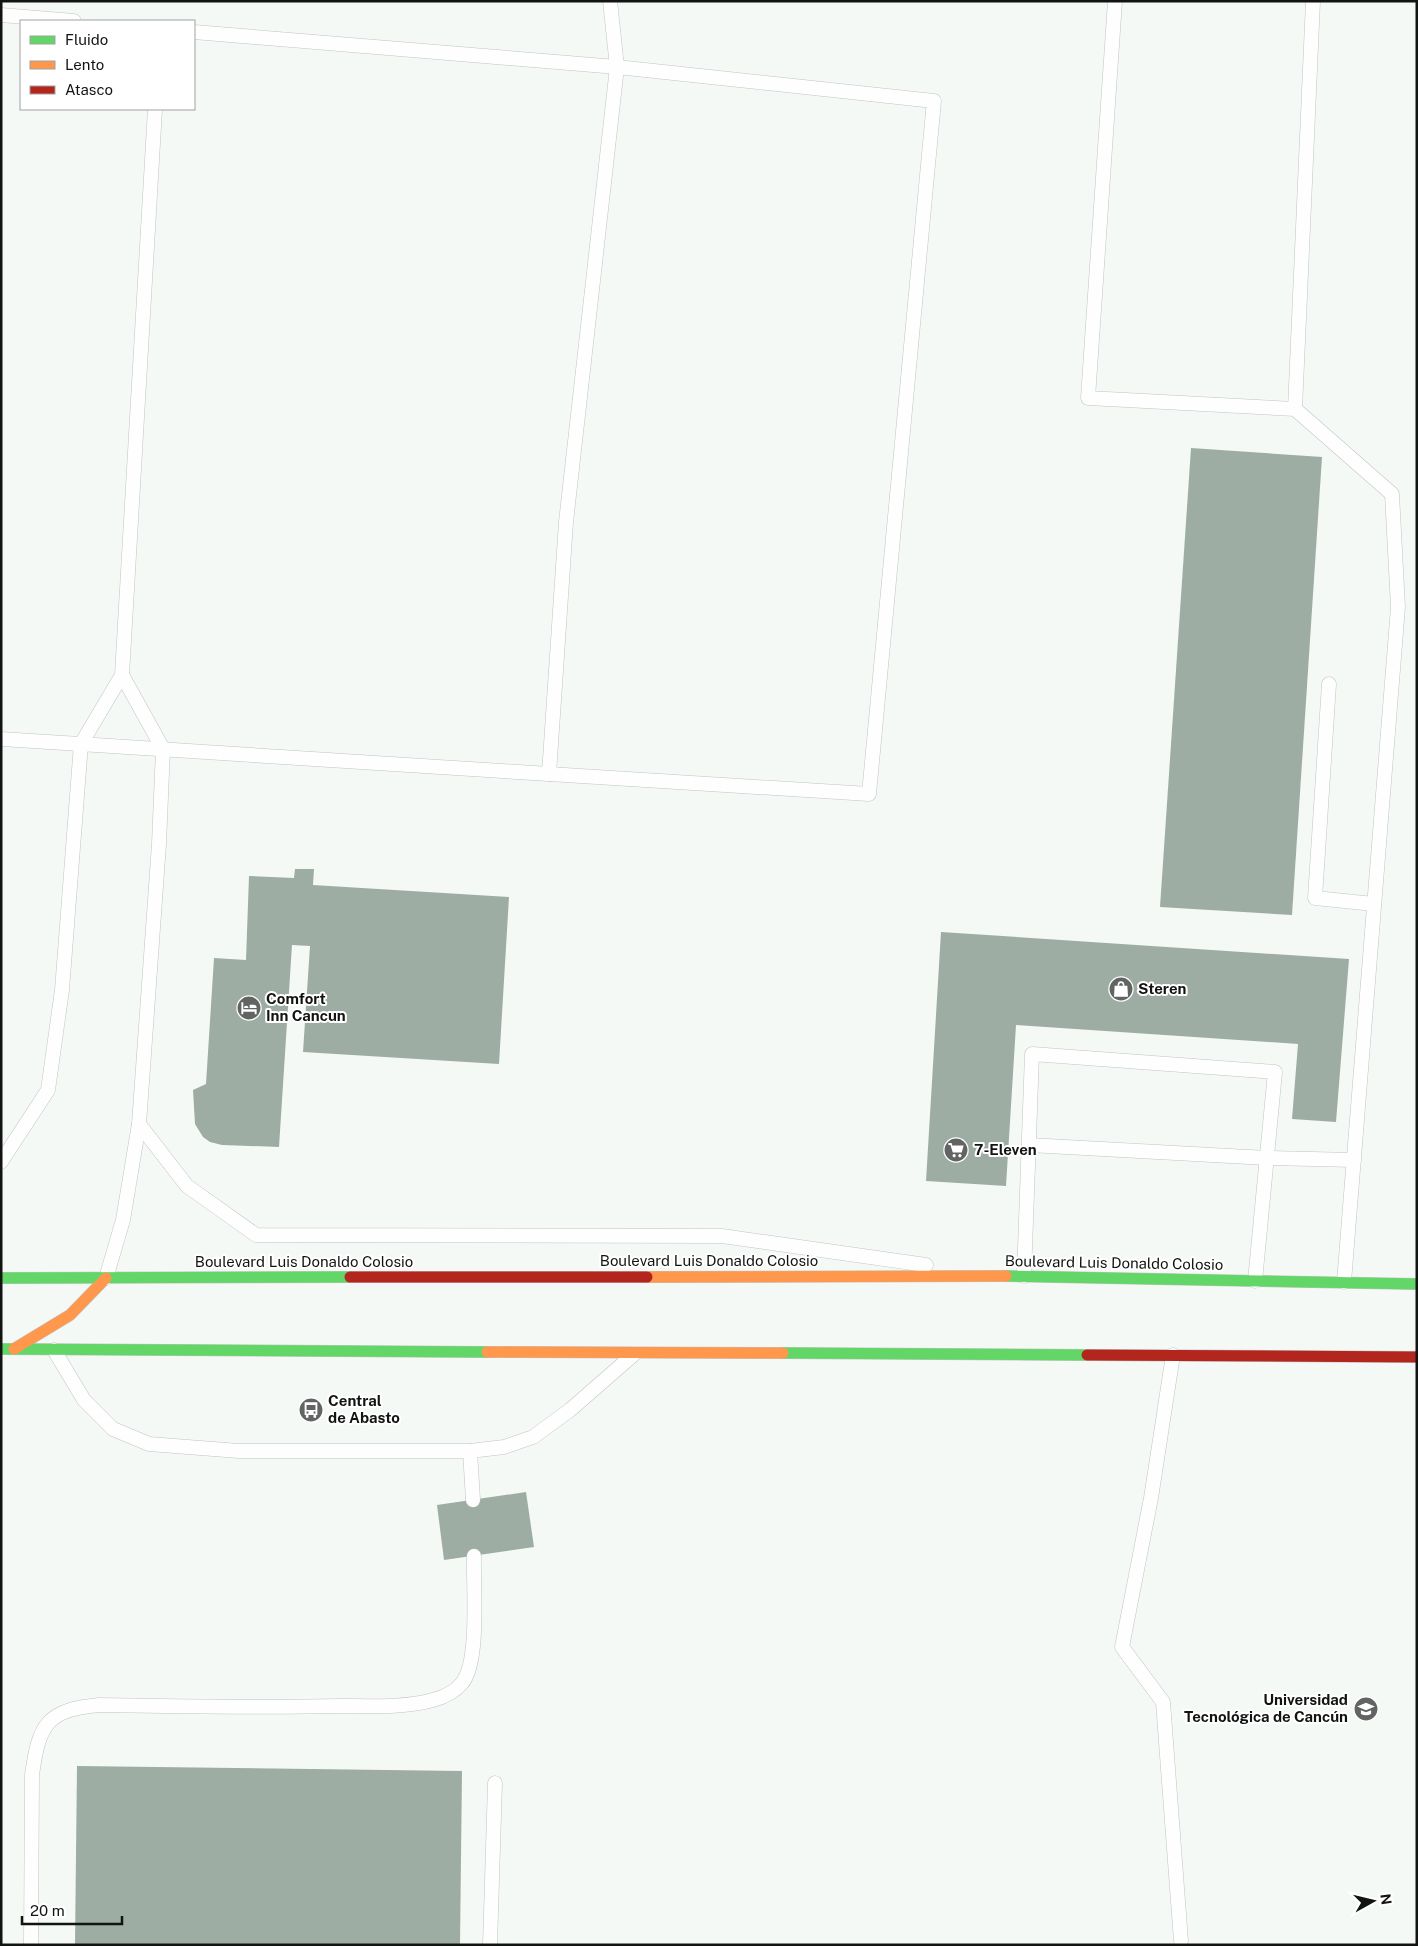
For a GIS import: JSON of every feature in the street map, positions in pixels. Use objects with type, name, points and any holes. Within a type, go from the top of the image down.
[{"type":"main road","name":"Boulevard Luis Donaldo Colosio","points":[[1,1278],[1024,1276],[1417,1284]]},
{"type":"main road","points":[[14,1348],[70,1315],[106,1278]]},
{"type":"main road","points":[[1,1348],[54,1350],[1417,1357]]},
{"type":"lane","points":[[549,774],[566,522],[617,67],[610,1]]},
{"type":"lane","points":[[1115,1],[1088,398],[1295,409],[1392,494],[1398,607],[1344,1282]]},
{"type":"lane","points":[[1295,409],[1313,1]]},
{"type":"lane","points":[[1,15],[62,20]]},
{"type":"lane","points":[[1,739],[869,794],[934,101],[617,67],[195,32]]},
{"type":"lane","points":[[1,1162],[48,1090],[62,990],[81,744],[122,675],[155,110]]},
{"type":"lane","points":[[106,1278],[122,1220],[139,1124],[159,844],[163,749],[122,675]]},
{"type":"lane","points":[[1328,684],[1315,898],[1374,904]]},
{"type":"lane","points":[[1024,1276],[1032,1054],[1275,1072],[1255,1281]]},
{"type":"lane","points":[[139,1124],[187,1186],[256,1236],[722,1236],[1006,1276]]},
{"type":"lane","points":[[1028,1145],[1267,1158],[1354,1160]]},
{"type":"lane","points":[[54,1350],[84,1400],[113,1429],[149,1444],[239,1451],[470,1451],[504,1447],[533,1437],[570,1410],[636,1353]]},
{"type":"lane","points":[[1173,1355],[1150,1498],[1122,1646],[1163,1702],[1180,1941]]},
{"type":"lane","points":[[470,1451],[473,1500]]},
{"type":"lane","points":[[30,1945],[32,1775],[42,1734],[50,1719],[67,1710],[99,1705],[293,1708],[378,1706],[433,1700],[449,1695],[463,1683],[470,1668],[473,1652],[474,1556]]},
{"type":"lane","points":[[490,1945],[495,1783]]},
{"type":"building","points":[[1191,448],[1322,457],[1292,915],[1160,907]]},
{"type":"building","points":[[295,869],[314,869],[313,885],[509,897],[499,1064],[303,1052],[310,946],[292,945],[279,1147],[222,1145],[210,1142],[203,1137],[195,1124],[193,1090],[206,1084],[214,958],[246,960],[249,876],[294,878]]},
{"type":"building","points":[[941,932],[1349,959],[1336,1122],[1292,1119],[1298,1044],[1016,1025],[1006,1186],[926,1181]]},
{"type":"building","points":[[526,1492],[534,1547],[444,1560],[437,1505]]},
{"type":"building","points":[[77,1766],[462,1771],[460,1945],[75,1945]]},
{"type":"traffic: fast","points":[[1006,1276],[1417,1284]]},
{"type":"traffic: fast","points":[[1,1278],[350,1277]]},
{"type":"traffic: fast","points":[[1,1349],[487,1352]]},
{"type":"traffic: fast","points":[[783,1353],[1087,1355]]},
{"type":"traffic: slow","points":[[647,1277],[1006,1276]]},
{"type":"traffic: slow","points":[[14,1349],[70,1315],[106,1278]]},
{"type":"traffic: slow","points":[[487,1352],[783,1353]]},
{"type":"traffic: jam","points":[[350,1277],[647,1277]]},
{"type":"traffic: jam","points":[[1087,1355],[1417,1357]]},
{"type":"place","name":"Steren","points":[[1121,989]]},
{"type":"place","name":"Comfort Inn Cancun","points":[[249,1008]]},
{"type":"place","name":"7-Eleven","points":[[956,1150]]},
{"type":"place","name":"Central de Abasto","points":[[311,1410]]},
{"type":"place","name":"Universidad Tecnológica de Cancún","points":[[1366,1709]]}]
